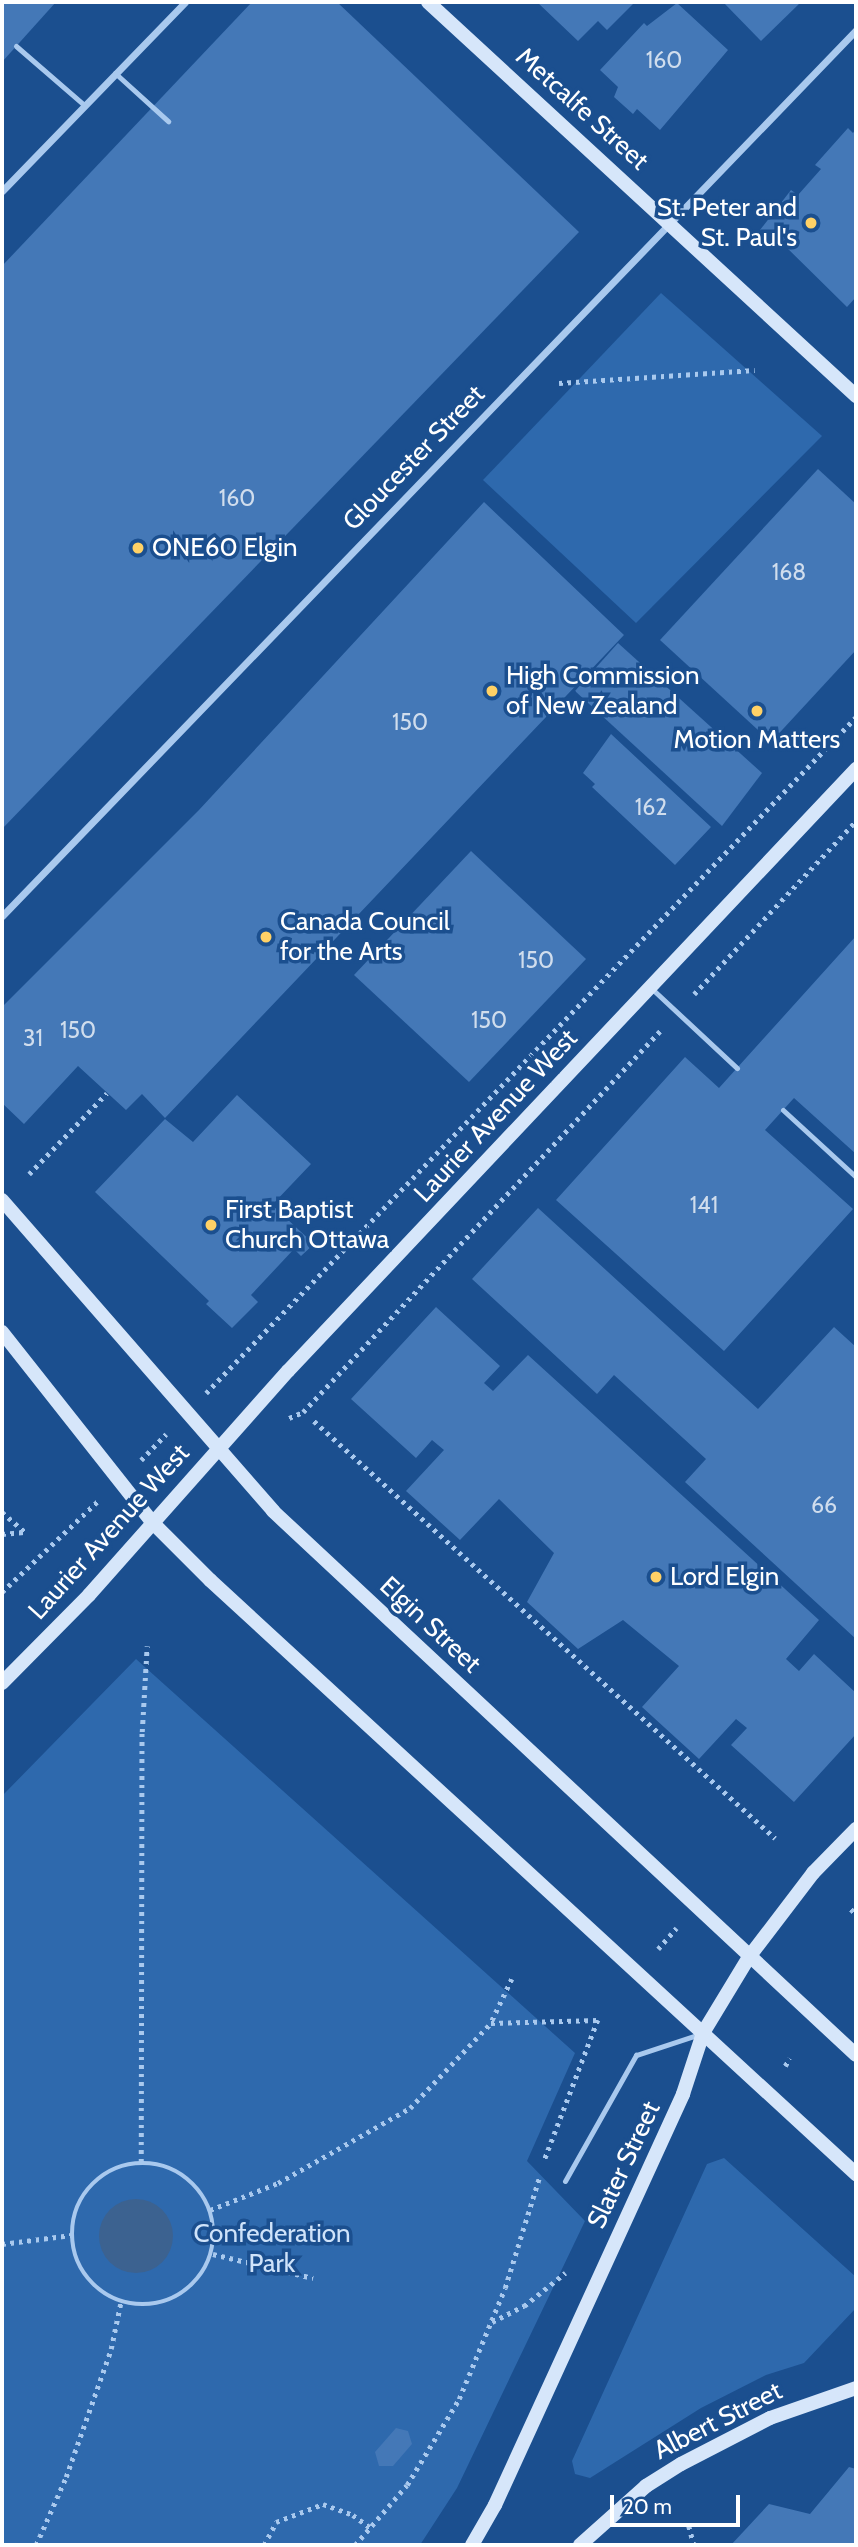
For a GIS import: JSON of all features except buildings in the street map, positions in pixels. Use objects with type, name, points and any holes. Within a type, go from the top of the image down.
[{"type":"main road","name":"Metcalfe Street","points":[[428,2],[856,396]]},
{"type":"main road","name":"Laurier Avenue West","points":[[2,1683],[153,1523],[217,1449],[856,769]]},
{"type":"main road","name":"Elgin Street","points":[[2,1199],[217,1449],[296,1533],[856,2055]]},
{"type":"main road","points":[[2,1332],[153,1523],[327,1692],[856,2174]]},
{"type":"main road","name":"Slater Street","points":[[472,2545],[511,2470],[683,2094],[703,2033],[749,1957],[813,1873],[856,1829]]},
{"type":"main road","name":"Albert Street","points":[[580,2545],[646,2486],[681,2463],[771,2418],[856,2388]]},
{"type":"street","points":[[2,191],[185,2]]},
{"type":"street","name":"Gloucester Street","points":[[2,916],[671,225],[856,30]]},
{"type":"lane","points":[[16,46],[84,105]]},
{"type":"lane","points":[[115,74],[169,121]]},
{"type":"lane","points":[[650,987],[737,1068]]},
{"type":"lane","points":[[783,1110],[856,1177]]},
{"type":"lane","points":[[565,2181],[636,2055],[703,2033]]},
{"type":"path","points":[[559,383],[755,370]]},
{"type":"path","points":[[2,1592],[120,1482],[303,1297],[856,717]]},
{"type":"path","points":[[278,1422],[303,1412],[856,821]]},
{"type":"path","points":[[29,1174],[107,1093]]},
{"type":"path","points":[[314,1421],[775,1838]]},
{"type":"path","points":[[2,1513],[25,1532],[2,1534]]},
{"type":"path","points":[[141,2162],[142,1746],[147,1646]]},
{"type":"path","points":[[851,1909],[856,1914]]},
{"type":"path","points":[[658,1949],[676,1928]]},
{"type":"path","points":[[210,2210],[278,2183],[410,2108],[491,2022],[512,1979]]},
{"type":"path","points":[[491,2022],[598,2020]]},
{"type":"path","points":[[785,2066],[790,2058]]},
{"type":"path","points":[[141,2162],[183,2175],[199,2190],[210,2210],[213,2254],[185,2291],[165,2301],[144,2305],[121,2301],[85,2276],[75,2257],[71,2235],[74,2213],[99,2176],[141,2162]]},
{"type":"path","points":[[2,2244],[71,2235]]},
{"type":"path","points":[[213,2254],[313,2278]]},
{"type":"path","points":[[355,2545],[407,2485],[444,2426],[491,2323],[524,2306],[565,2273]]},
{"type":"path","points":[[36,2545],[66,2477],[107,2362],[121,2301]]},
{"type":"path","points":[[264,2545],[276,2522],[323,2504],[353,2515],[371,2528]]},
{"type":"path","points":[[689,2526],[694,2545]]},
{"type":"green space","points":[[661,293],[822,436],[636,623],[483,480]]},
{"type":"green space","name":"Confederation Park","points":[[136,1659],[575,2053],[527,2161],[585,2221],[457,2488],[420,2545],[2,2545],[2,1796]]},
{"type":"green space","points":[[724,2158],[856,2277],[856,2308],[804,2363],[766,2375],[701,2408],[590,2478],[575,2474],[572,2461],[707,2164]]},
{"type":"shaded area","points":[[136,2199],[157,2205],[167,2215],[173,2236],[167,2257],[157,2267],[136,2273],[115,2267],[105,2257],[99,2236],[105,2215],[115,2205]]},
{"type":"place","name":"St. Peter and St. Paul's","points":[[811,223]]},
{"type":"place","name":"ONE60 Elgin","points":[[138,548]]},
{"type":"place","name":"High Commission of New Zealand","points":[[492,691]]},
{"type":"place","name":"Motion Matters","points":[[757,711]]},
{"type":"place","name":"Canada Council for the Arts","points":[[266,937]]},
{"type":"place","name":"First Baptist Church Ottawa","points":[[211,1225]]},
{"type":"place","name":"Lord Elgin","points":[[656,1577]]}]
